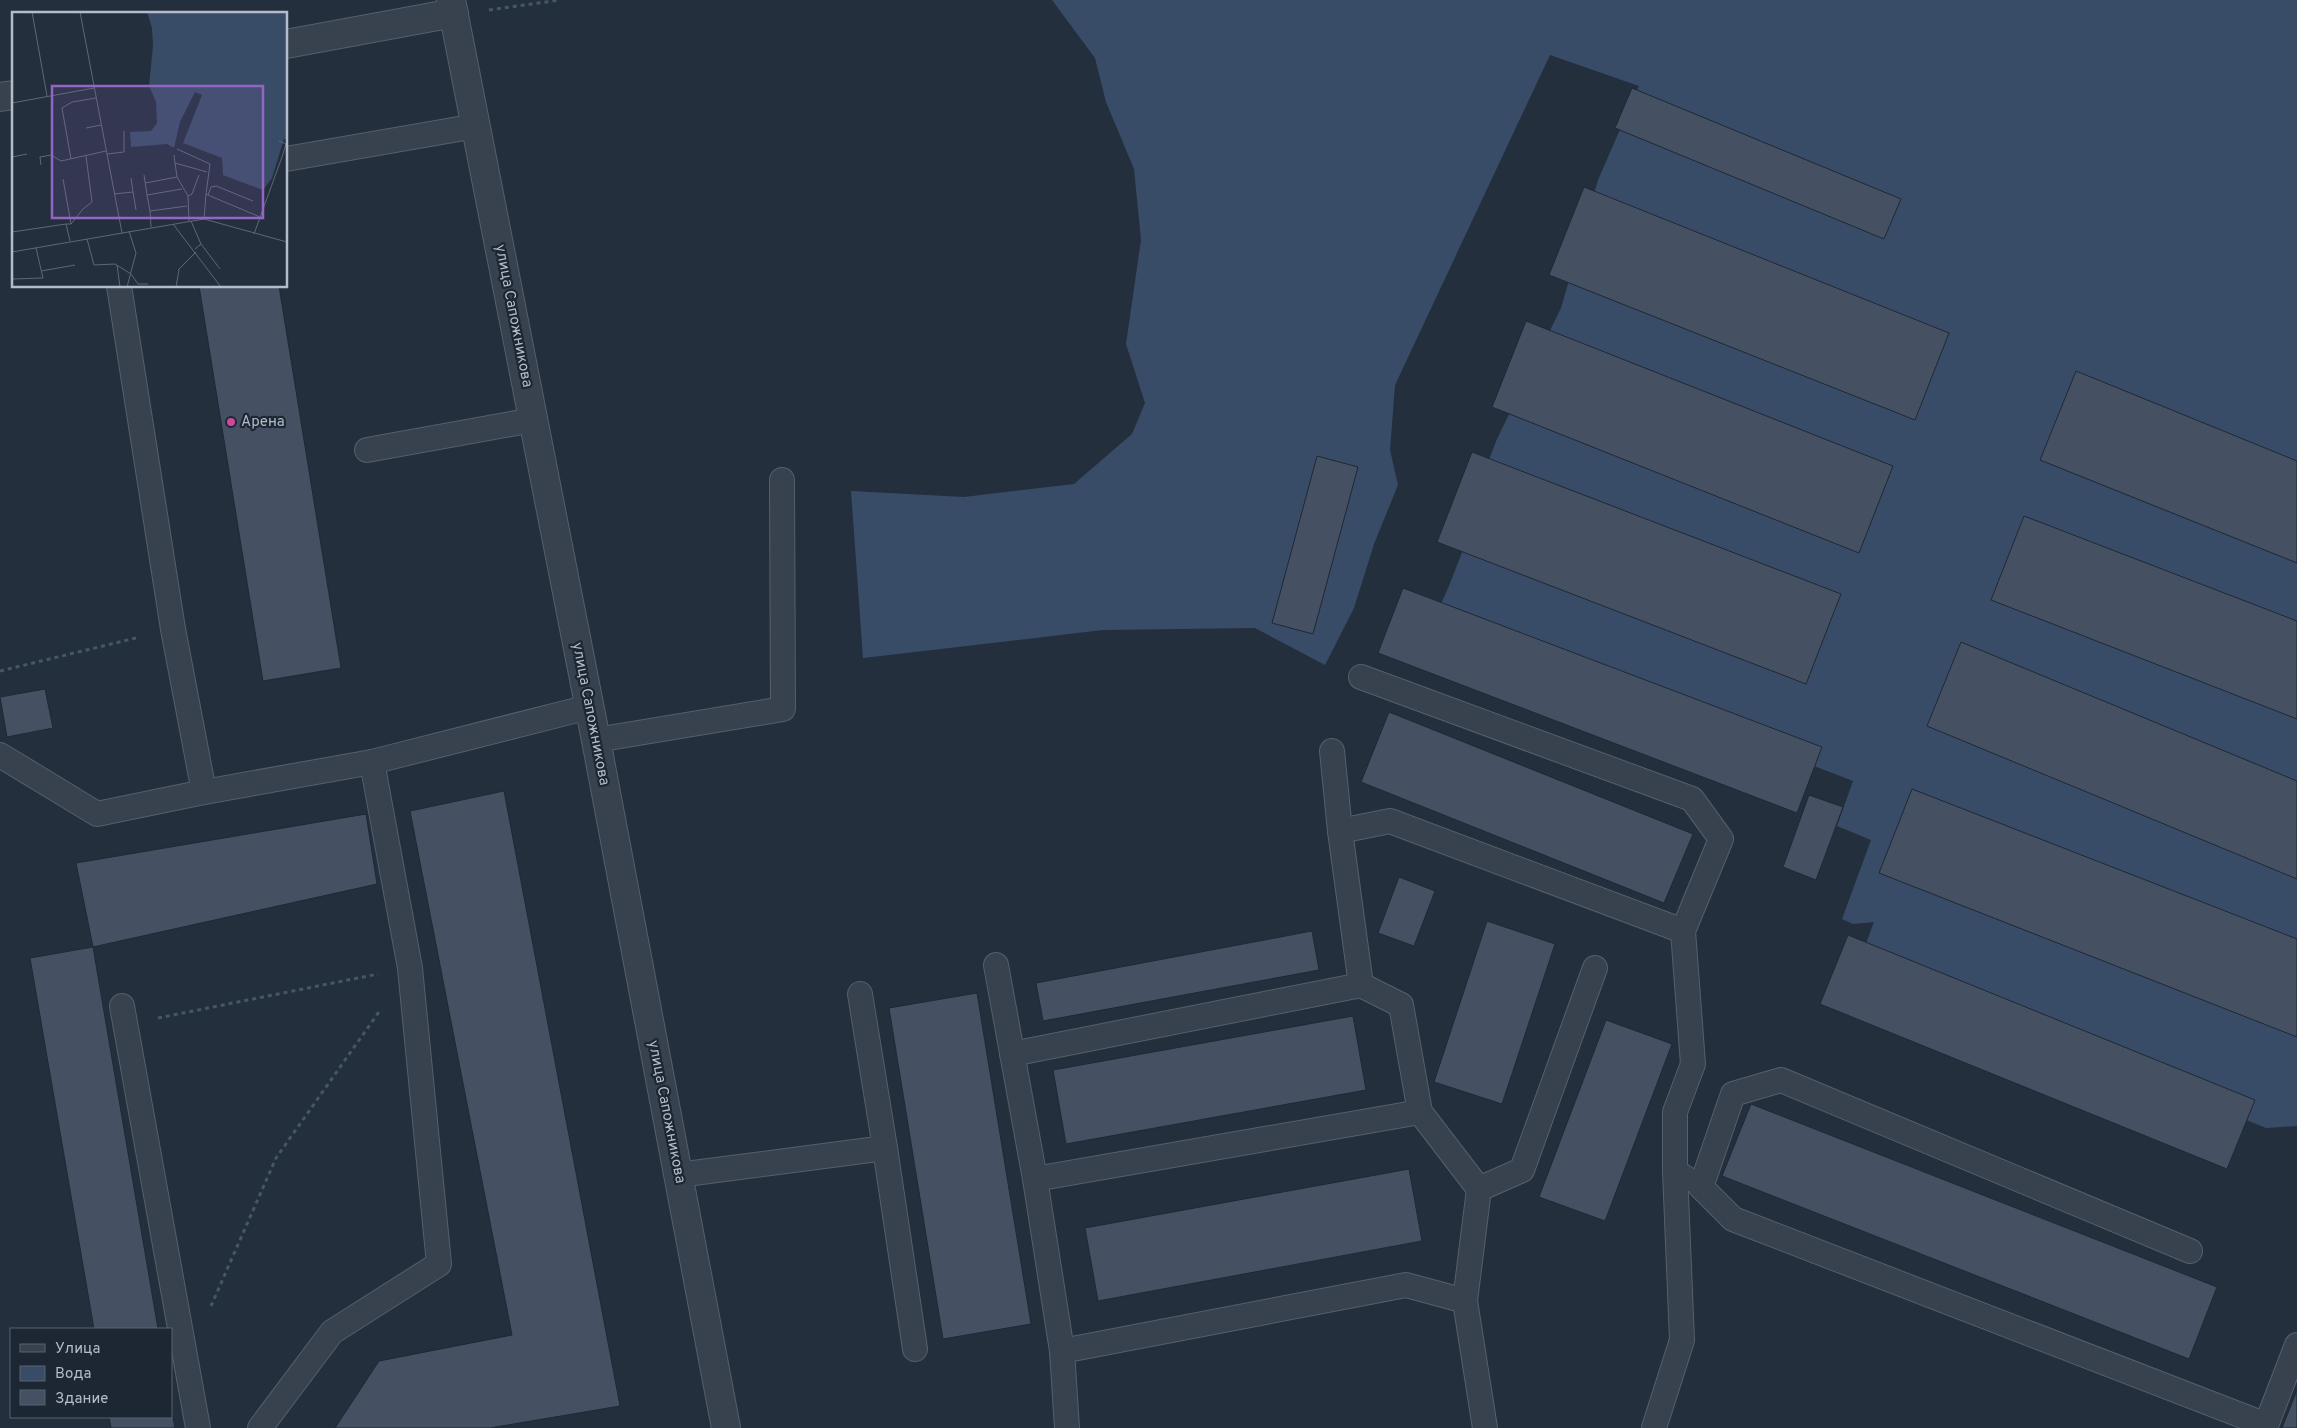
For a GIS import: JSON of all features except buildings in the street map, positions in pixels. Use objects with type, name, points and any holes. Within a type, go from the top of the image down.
[{"type":"street","points":[[288,44],[453,6]]},
{"type":"street","name":"улица Сапожникова","points":[[453,6],[596,740],[726,1428]]},
{"type":"lane","points":[[288,159],[476,126]]},
{"type":"lane","points":[[119,288],[173,629],[204,792]]},
{"type":"lane","points":[[367,450],[534,420]]},
{"type":"lane","points":[[596,740],[783,708],[782,480]]},
{"type":"lane","points":[[1361,677],[1692,799],[1721,839],[1683,931],[1693,1064],[1675,1112],[1675,1171],[1682,1340],[1654,1428]]},
{"type":"lane","points":[[0,755],[97,814],[204,792],[372,762],[589,706]]},
{"type":"lane","points":[[1332,751],[1340,831],[1361,985]]},
{"type":"lane","points":[[260,1428],[332,1332],[439,1264],[410,968],[372,762]]},
{"type":"lane","points":[[1340,831],[1390,821],[1683,931]]},
{"type":"lane","points":[[996,965],[1035,1179],[1062,1351],[1067,1428]]},
{"type":"lane","points":[[1478,1189],[1522,1170],[1595,968]]},
{"type":"lane","points":[[1012,1054],[1361,985],[1400,1005],[1420,1112],[1478,1189],[1464,1301],[1485,1428]]},
{"type":"lane","points":[[860,994],[915,1349]]},
{"type":"lane","points":[[124,1015],[198,1428]]},
{"type":"lane","points":[[1700,1187],[1733,1094],[1781,1080],[2190,1251]]},
{"type":"lane","points":[[1035,1179],[1420,1112]]},
{"type":"lane","points":[[678,1175],[885,1148]]},
{"type":"lane","points":[[1675,1171],[1700,1187],[1733,1219],[2266,1426],[2297,1344]]},
{"type":"lane","points":[[1062,1351],[1406,1285],[1464,1301]]},
{"type":"path","points":[[453,6],[560,0]]},
{"type":"path","points":[[0,670],[173,629]]},
{"type":"path","points":[[124,1015],[410,968]]},
{"type":"path","points":[[210,1309],[276,1158],[410,968]]},
{"type":"water","points":[[1052,0],[2297,0],[2297,1126],[2266,1128],[1859,963],[1874,922],[1853,924],[1842,919],[1871,840],[1837,826],[1853,781],[1430,618],[1439,608],[1449,586],[1490,480],[1488,462],[1497,439],[1561,308],[1598,180],[1639,86],[1550,55],[1395,385],[1390,450],[1398,485],[1374,544],[1354,608],[1325,665],[1255,628],[1103,630],[863,658],[851,491],[964,497],[1074,484],[1132,434],[1145,403],[1126,344],[1141,240],[1134,169],[1106,102],[1095,58]]},
{"type":"place","name":"Арена","points":[[231,422]]}]
